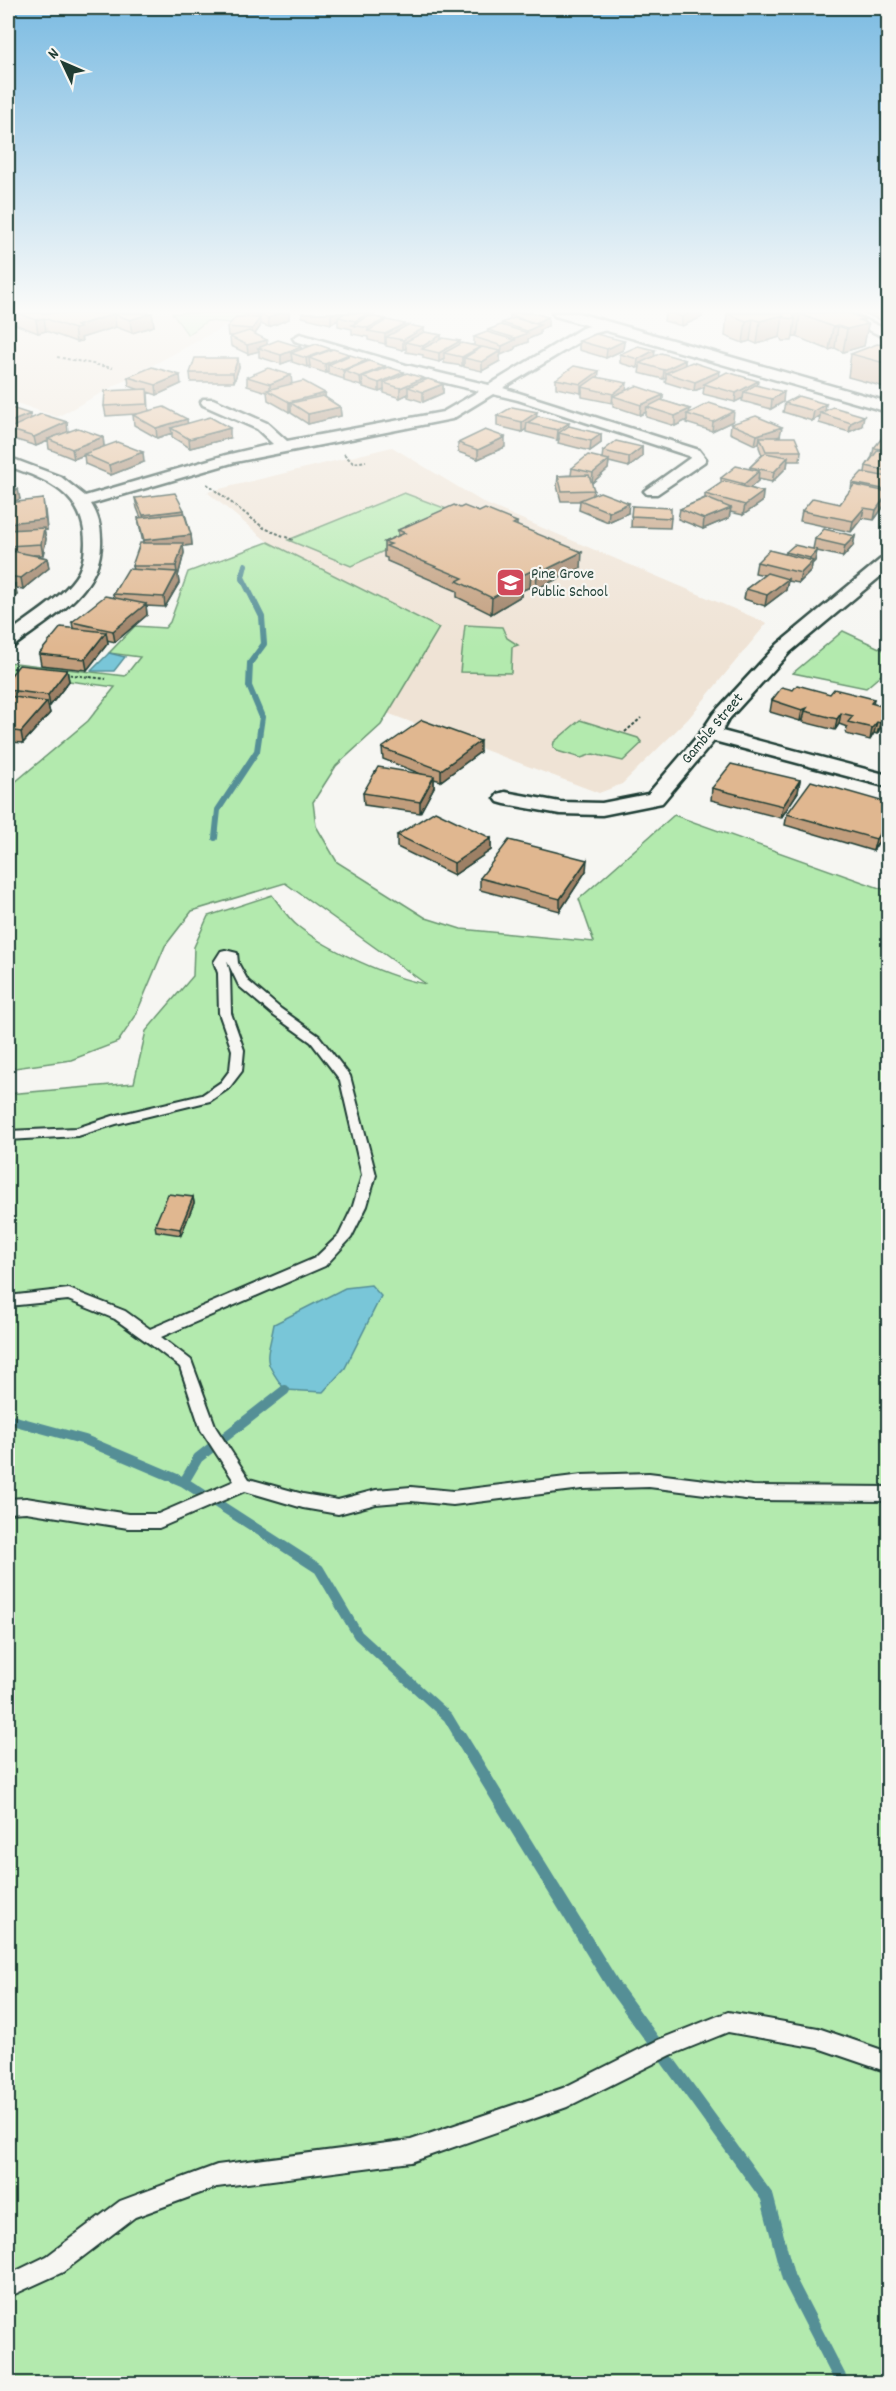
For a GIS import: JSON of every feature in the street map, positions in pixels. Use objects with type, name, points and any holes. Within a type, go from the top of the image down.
[{"type":"street","points":[[259,425],[284,446]]},
{"type":"street","points":[[83,501],[231,458],[403,425]]},
{"type":"street","points":[[606,425],[694,453],[699,459],[652,491]]},
{"type":"street","points":[[8,461],[45,475],[83,501],[91,515],[93,530],[91,561],[86,573],[72,591],[8,642]]},
{"type":"street","name":"Gamble Street","points":[[505,798],[560,808],[603,809],[655,799],[722,717],[784,648],[888,562]]},
{"type":"street","points":[[710,734],[888,782]]},
{"type":"lane","points":[[8,1136],[78,1132],[113,1120],[206,1098],[225,1085],[236,1071],[238,1050],[225,1013],[224,973],[220,962],[225,954],[233,956],[232,963],[243,983],[277,1012],[315,1039],[346,1079],[369,1176],[360,1206],[344,1238],[320,1262],[171,1328],[149,1335]]},
{"type":"lane","points":[[8,1301],[69,1294],[120,1315],[186,1364],[209,1430],[227,1458],[238,1487]]},
{"type":"lane","points":[[8,1506],[26,1505],[128,1521],[159,1521],[238,1487],[338,1507],[376,1497],[411,1494],[453,1498],[593,1481],[649,1480],[753,1493],[888,1494]]},
{"type":"lane","points":[[8,2286],[55,2264],[128,2209],[206,2180],[217,2176],[411,2151],[567,2097],[665,2047],[728,2022],[818,2038],[888,2062]]},
{"type":"path","points":[[353,463],[366,461]]},
{"type":"path","points":[[200,479],[264,528],[293,540]]},
{"type":"path","points":[[8,667],[29,670]]},
{"type":"path","points":[[62,674],[105,679]]},
{"type":"path","points":[[625,732],[641,718]]},
{"type":"shaded area","name":"Pine Grove Public School","points":[[392,447],[486,504],[767,623],[688,719],[622,784],[599,793],[387,713],[438,628],[268,542],[207,492]]},
{"type":"green space","points":[[404,493],[463,515],[351,566],[288,540]]},
{"type":"green space","points":[[268,542],[439,628],[381,725],[336,766],[313,802],[316,826],[337,862],[426,918],[461,929],[594,942],[579,899],[674,815],[888,891],[888,2383],[8,2383],[8,1094],[134,1083],[146,1031],[193,976],[194,947],[208,916],[272,895],[295,924],[326,945],[395,976],[426,984],[285,883],[192,911],[165,946],[135,1017],[118,1042],[71,1060],[8,1069],[8,788],[88,721],[115,687],[8,673],[8,662],[125,676],[140,657],[109,653],[135,626],[165,628],[170,622],[188,572]]},
{"type":"green space","points":[[465,625],[502,627],[507,638],[518,645],[512,647],[511,673],[460,672]]},
{"type":"green space","points":[[843,631],[888,652],[888,669],[866,688],[793,673]]},
{"type":"green space","points":[[580,720],[638,738],[642,743],[623,761],[593,754],[581,758],[557,751],[553,747],[554,742]]},
{"type":"water","points":[[109,653],[125,657],[114,671],[91,671]]},
{"type":"water","points":[[371,1285],[381,1296],[345,1368],[323,1392],[285,1390],[272,1371],[268,1359],[274,1324],[345,1288]]},
{"type":"building","points":[[18,425],[61,425],[34,437],[8,429]]},
{"type":"building","points":[[150,425],[168,425],[156,428]]},
{"type":"building","points":[[183,425],[224,425],[230,428],[189,439],[171,428]]},
{"type":"building","points":[[534,425],[567,425],[558,430]]},
{"type":"building","points":[[732,425],[776,425],[782,427],[757,435]]},
{"type":"building","points":[[569,426],[601,434],[591,441],[559,433]]},
{"type":"building","points":[[78,428],[103,437],[72,449],[48,439]]},
{"type":"building","points":[[485,430],[505,437],[478,450],[458,443]]},
{"type":"building","points":[[885,434],[888,435],[888,450],[874,448]]},
{"type":"building","points":[[760,437],[795,437],[801,451],[766,451]]},
{"type":"building","points":[[616,441],[642,447],[629,457],[603,451]]},
{"type":"building","points":[[117,442],[143,452],[109,465],[84,454]]},
{"type":"building","points":[[878,450],[888,452],[888,471],[866,466]]},
{"type":"building","points":[[765,453],[788,457],[774,472],[750,467]]},
{"type":"building","points":[[588,455],[609,460],[593,473],[572,468]]},
{"type":"building","points":[[736,466],[759,471],[744,484],[721,478]]},
{"type":"building","points":[[862,472],[888,477],[888,490],[852,483]]},
{"type":"building","points":[[589,475],[594,490],[562,491],[558,476]]},
{"type":"building","points":[[724,481],[763,492],[745,505],[705,494]]},
{"type":"building","points":[[8,483],[18,489],[8,493]]},
{"type":"building","points":[[854,485],[888,493],[876,510],[864,508],[853,521],[802,511],[813,498],[840,504]]},
{"type":"building","points":[[600,492],[629,503],[609,512],[580,500]]},
{"type":"building","points":[[175,493],[184,510],[143,515],[135,498]]},
{"type":"building","points":[[706,498],[731,508],[704,519],[680,509]]},
{"type":"building","points":[[43,499],[45,519],[8,523],[8,503]]},
{"type":"building","points":[[454,505],[479,512],[485,509],[517,522],[513,524],[582,552],[537,574],[531,571],[516,578],[522,581],[492,598],[457,581],[463,578],[386,546],[391,544],[384,542],[405,533],[398,530]]},
{"type":"building","points":[[632,506],[671,508],[671,518],[631,516]]},
{"type":"building","points":[[184,513],[191,535],[144,540],[138,518]]},
{"type":"building","points":[[44,528],[41,544],[8,546],[8,530]]},
{"type":"building","points":[[824,529],[855,536],[845,546],[815,539]]},
{"type":"building","points":[[140,543],[183,543],[176,566],[132,566]]},
{"type":"building","points":[[794,545],[817,550],[810,558],[786,552]]},
{"type":"building","points":[[769,550],[813,561],[801,573],[757,562]]},
{"type":"building","points":[[12,551],[47,558],[21,578],[8,576],[8,554]]},
{"type":"building","points":[[128,569],[177,572],[164,597],[113,594]]},
{"type":"building","points":[[767,573],[788,579],[767,595],[746,589]]},
{"type":"building","points":[[8,582],[15,584],[8,590]]},
{"type":"building","points":[[105,596],[146,604],[113,631],[72,622]]},
{"type":"building","points":[[61,627],[106,632],[85,659],[39,654]]},
{"type":"building","points":[[19,665],[67,670],[48,695],[8,690],[8,679]]},
{"type":"building","points":[[797,685],[830,694],[834,689],[874,699],[871,703],[888,708],[880,723],[877,722],[872,728],[848,722],[853,716],[841,713],[837,719],[805,711],[807,708],[802,710],[772,700],[782,687],[793,690]]},
{"type":"building","points":[[8,696],[47,702],[21,732],[8,730]]},
{"type":"building","points":[[422,720],[480,741],[441,770],[382,748]]},
{"type":"building","points":[[731,764],[800,780],[783,806],[712,788]]},
{"type":"building","points":[[378,767],[434,776],[420,802],[363,793]]},
{"type":"building","points":[[811,781],[888,803],[888,820],[876,839],[787,814]]},
{"type":"building","points":[[435,811],[491,838],[454,863],[397,835]]},
{"type":"building","points":[[509,840],[587,860],[560,899],[480,878]]},
{"type":"building","points":[[168,1194],[193,1197],[180,1229],[155,1225]]},
{"type":"waterway","points":[[215,838],[218,810],[257,751],[262,717],[249,686],[250,663],[264,644],[262,617],[242,577],[245,565]]},
{"type":"waterway","points":[[184,1482],[198,1458],[285,1390]]},
{"type":"waterway","points":[[8,1419],[85,1440],[184,1482]]},
{"type":"waterway","points":[[184,1482],[319,1569],[358,1635],[448,1717],[460,1737]]},
{"type":"waterway","points":[[459,1735],[615,1988],[767,2197],[788,2277],[843,2384]]},
{"type":"place","name":"Pine Grove Public School","points":[[510,583]]}]
